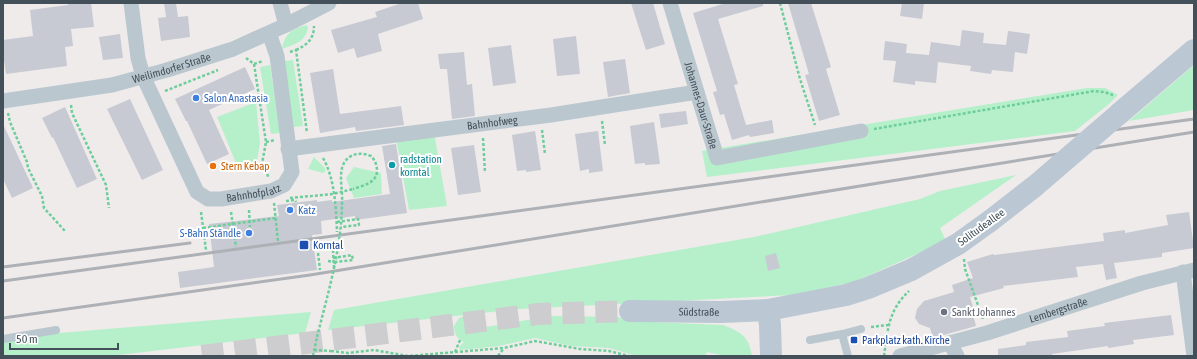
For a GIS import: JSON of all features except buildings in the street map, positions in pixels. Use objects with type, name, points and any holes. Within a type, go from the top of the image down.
[{"type":"main road","name":"Solitudeallee","points":[[768,310],[846,296],[893,279],[958,244],[1035,186],[1118,105],[1194,50]]},
{"type":"main road","name":"Südstraße","points":[[630,311],[721,312],[768,310]]},
{"type":"main road","points":[[768,310],[771,356]]},
{"type":"street","name":"Bahnhofplatz","points":[[131,3],[138,58],[143,76],[197,192],[208,199],[271,195],[284,185],[292,172],[277,56],[269,33]]},
{"type":"street","points":[[280,3],[286,25]]},
{"type":"street","name":"Weilimdorfer Straße","points":[[5,105],[112,85],[174,67],[241,45],[286,25],[329,3]]},
{"type":"street","name":"Johannes-Daur-Straße","points":[[670,3],[717,158],[862,131]]},
{"type":"street","name":"Bahnhofweg","points":[[288,149],[541,116],[697,92]]},
{"type":"street","points":[[1189,271],[1194,356]]},
{"type":"street","name":"Lembergstraße","points":[[900,356],[953,350],[987,333],[1142,283],[1189,271]]},
{"type":"lane","points":[[810,340],[861,329]]},
{"type":"lane","points":[[3,339],[56,330]]},
{"type":"lane","points":[[842,334],[848,356]]},
{"type":"path","points":[[780,3],[800,79],[815,128]]},
{"type":"path","points":[[241,45],[246,59],[254,64],[266,142],[261,169],[267,172],[276,218],[276,232],[278,241]]},
{"type":"path","points":[[277,56],[296,50],[309,147],[320,152],[329,168],[337,222],[337,232]]},
{"type":"path","points":[[158,94],[224,68]]},
{"type":"path","points":[[862,131],[1094,91],[1104,92],[1118,105]]},
{"type":"path","points":[[70,99],[72,113],[106,185],[109,208]]},
{"type":"path","points":[[5,105],[28,168],[42,196],[44,208],[65,231]]},
{"type":"path","points":[[600,107],[605,145]]},
{"type":"path","points":[[541,116],[544,154]]},
{"type":"path","points":[[483,124],[485,173]]},
{"type":"path","points":[[271,195],[295,200],[333,194],[353,189],[375,180],[377,167],[371,156],[360,153],[350,156],[344,163],[341,174],[343,195],[341,227],[335,262],[312,356]]},
{"type":"path","points":[[249,210],[250,227]]},
{"type":"path","points":[[201,212],[206,250]]},
{"type":"path","points":[[230,212],[236,247]]},
{"type":"path","points":[[203,228],[276,218]]},
{"type":"path","points":[[337,222],[358,219],[359,225],[341,227]]},
{"type":"path","points":[[333,250],[334,268]]},
{"type":"path","points":[[318,253],[321,262],[320,270]]},
{"type":"path","points":[[964,254],[965,269],[987,333]]},
{"type":"path","points":[[328,261],[335,262],[353,260],[352,255],[334,258]]},
{"type":"path","points":[[884,356],[888,325],[894,308],[911,290]]},
{"type":"path","points":[[861,329],[888,325]]},
{"type":"path","points":[[455,352],[460,340]]},
{"type":"path","points":[[314,350],[331,350],[348,354],[374,350],[408,356],[504,348],[535,341],[580,349],[609,351],[629,356]]},
{"type":"path","points":[[498,356],[504,348]]},
{"type":"green space","points":[[306,25],[308,27],[307,32],[299,42],[282,49],[285,39],[290,33]]},
{"type":"green space","points":[[293,60],[303,126],[293,127],[283,61]]},
{"type":"green space","points":[[270,65],[280,133],[271,134],[260,67]]},
{"type":"green space","points":[[1194,65],[1194,110],[1129,121]]},
{"type":"green space","points":[[1087,88],[1105,88],[1118,95],[1075,131],[707,177],[702,151]]},
{"type":"green space","points":[[256,102],[260,143],[256,167],[238,168],[217,117]]},
{"type":"green space","points":[[433,127],[447,206],[409,210],[396,138]]},
{"type":"green space","points":[[314,157],[325,168],[325,172],[323,173],[308,169]]},
{"type":"green space","points":[[354,167],[381,173],[382,194],[354,198],[346,178]]},
{"type":"green space","points":[[1016,175],[940,228],[946,241],[854,282],[792,295],[520,309],[328,330],[334,310],[754,237],[920,199],[940,191]]},
{"type":"green space","points":[[311,312],[305,333],[110,356],[3,356],[3,341],[59,333]]},
{"type":"green space","points":[[465,316],[475,319],[480,328],[550,316],[618,317],[629,321],[723,325],[735,330],[746,339],[751,349],[752,356],[725,356],[707,352],[705,356],[637,356],[609,348],[571,346],[535,338],[499,346],[460,350],[459,347],[464,342],[456,336],[454,326],[459,318]]},
{"type":"tunnel","points":[[202,356],[538,314],[630,311]]},
{"type":"railway","points":[[3,281],[1194,119]]},
{"type":"railway","points":[[3,318],[310,275],[1194,132]]},
{"type":"railway","points":[[3,267],[190,243]]},
{"type":"place","name":"Salon Anastasia","points":[[196,98]]},
{"type":"place","name":"radstation korntal","points":[[392,165]]},
{"type":"place","name":"Stern Kebap","points":[[213,166]]},
{"type":"place","name":"Katz","points":[[290,210]]},
{"type":"place","name":"S-Bahn Ständle","points":[[249,233]]},
{"type":"place","name":"Korntal","points":[[304,245]]},
{"type":"place","name":"Sankt Johannes","points":[[944,312]]},
{"type":"place","name":"Parkplatz kath. Kirche","points":[[854,340]]}]
